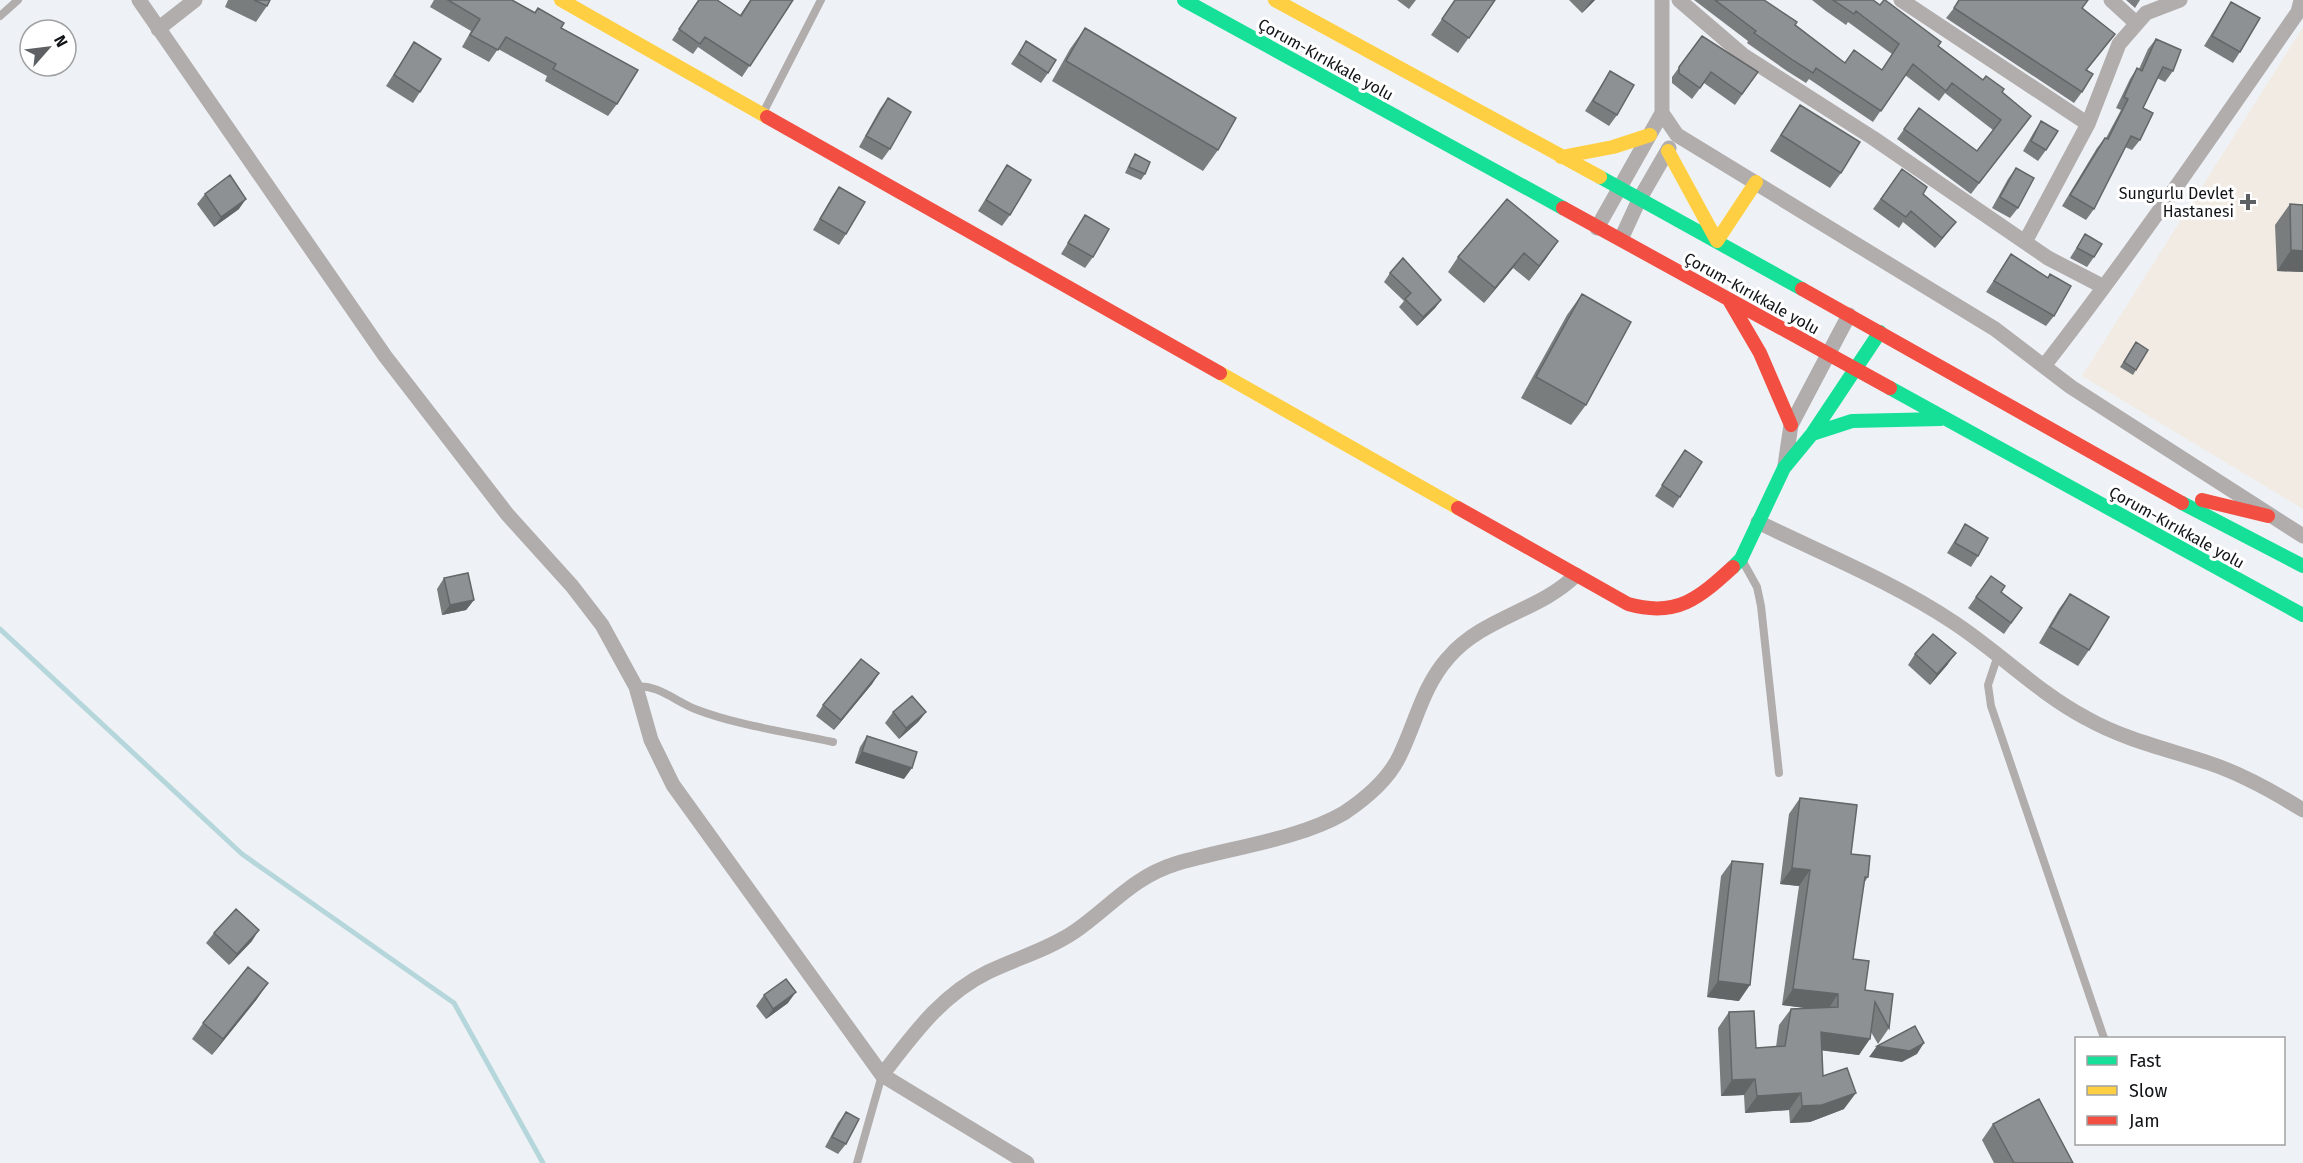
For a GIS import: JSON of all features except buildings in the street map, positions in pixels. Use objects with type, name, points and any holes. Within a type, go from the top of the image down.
[{"type":"main road","points":[[561,0],[1628,604],[1656,610],[1670,609],[1694,600],[1705,593],[1741,559],[1784,468],[1812,434],[1880,332]]},
{"type":"main road","name":"Çorum-Kırıkkale yolu","points":[[1184,0],[2303,615]]},
{"type":"main road","name":"Çorum-Kırıkkale yolu","points":[[1275,0],[1717,241],[2151,487],[2303,566]]},
{"type":"main road","points":[[1561,157],[1613,147],[1650,135]]},
{"type":"main road","points":[[1668,151],[1717,241],[1756,182]]},
{"type":"main road","points":[[1728,299],[1760,353],[1791,424]]},
{"type":"main road","points":[[1812,434],[1852,421],[1946,419]]},
{"type":"main road","points":[[2151,487],[2268,516]]},
{"type":"street","points":[[139,0],[344,299],[413,394],[507,514],[588,605],[616,646],[636,687],[651,740],[678,793],[882,1075],[1027,1163]]},
{"type":"street","points":[[158,29],[195,0]]},
{"type":"street","points":[[1597,228],[1662,114],[1662,0]]},
{"type":"street","points":[[1679,0],[1743,55],[1873,138],[2048,258],[2104,287]]},
{"type":"street","points":[[1901,0],[2088,124]]},
{"type":"street","points":[[2111,0],[2136,23]]},
{"type":"street","points":[[2025,242],[2088,124],[2120,44],[2146,13],[2180,0]]},
{"type":"street","points":[[2043,366],[2104,287],[2298,12],[2301,0]]},
{"type":"street","points":[[1662,114],[1677,135],[1995,329],[2071,387],[2268,516],[2303,536]]},
{"type":"street","points":[[1621,239],[1639,200],[1677,135]]},
{"type":"street","points":[[1784,468],[1791,424],[1849,315]]},
{"type":"street","points":[[1758,522],[1930,607],[1998,655],[2041,691],[2086,719],[2142,744],[2210,763],[2303,810]]},
{"type":"street","points":[[882,1075],[925,1019],[950,996],[988,972],[1063,939],[1143,878],[1174,864],[1312,827],[1356,804],[1380,783],[1400,757],[1424,695],[1447,658],[1480,629],[1561,588],[1576,575]]},
{"type":"lane","points":[[0,16],[18,0]]},
{"type":"lane","points":[[763,113],[821,0]]},
{"type":"lane","points":[[1741,559],[1757,587],[1761,606],[1779,773]]},
{"type":"lane","points":[[1998,655],[1993,664],[1988,685],[1992,706],[2104,1037]]},
{"type":"lane","points":[[636,687],[648,686],[674,700],[717,716],[833,742]]},
{"type":"lane","points":[[857,1163],[882,1075]]},
{"type":"shaded area","name":"Sungurlu Devlet Hastanesi","points":[[2303,27],[2303,509],[2082,376]]},
{"type":"waterway","points":[[0,629],[242,854],[454,1003],[543,1163]]},
{"type":"traffic: fast","points":[[1184,0],[1563,208]]},
{"type":"traffic: fast","points":[[1600,177],[1802,289]]},
{"type":"traffic: fast","points":[[1733,567],[1741,559],[1784,468],[1812,434],[1880,332]]},
{"type":"traffic: fast","points":[[1890,388],[2303,615]]},
{"type":"traffic: fast","points":[[1812,434],[1852,421],[1941,419]]},
{"type":"traffic: fast","points":[[2182,503],[2303,566]]},
{"type":"traffic: slow","points":[[561,0],[767,117]]},
{"type":"traffic: slow","points":[[1275,0],[1600,177]]},
{"type":"traffic: slow","points":[[1561,157],[1613,147],[1650,135]]},
{"type":"traffic: slow","points":[[1668,151],[1717,241],[1756,182]]},
{"type":"traffic: slow","points":[[1220,373],[1458,508]]},
{"type":"traffic: jam","points":[[767,117],[1220,373]]},
{"type":"traffic: jam","points":[[1563,208],[1890,388]]},
{"type":"traffic: jam","points":[[1802,289],[2182,503]]},
{"type":"traffic: jam","points":[[1729,300],[1760,353],[1791,425]]},
{"type":"traffic: jam","points":[[2202,500],[2268,516]]},
{"type":"traffic: jam","points":[[1458,508],[1628,604],[1645,608],[1674,607],[1686,602],[1709,588],[1733,567]]},
{"type":"place","name":"Sungurlu Devlet Hastanesi","points":[[2248,202]]}]
